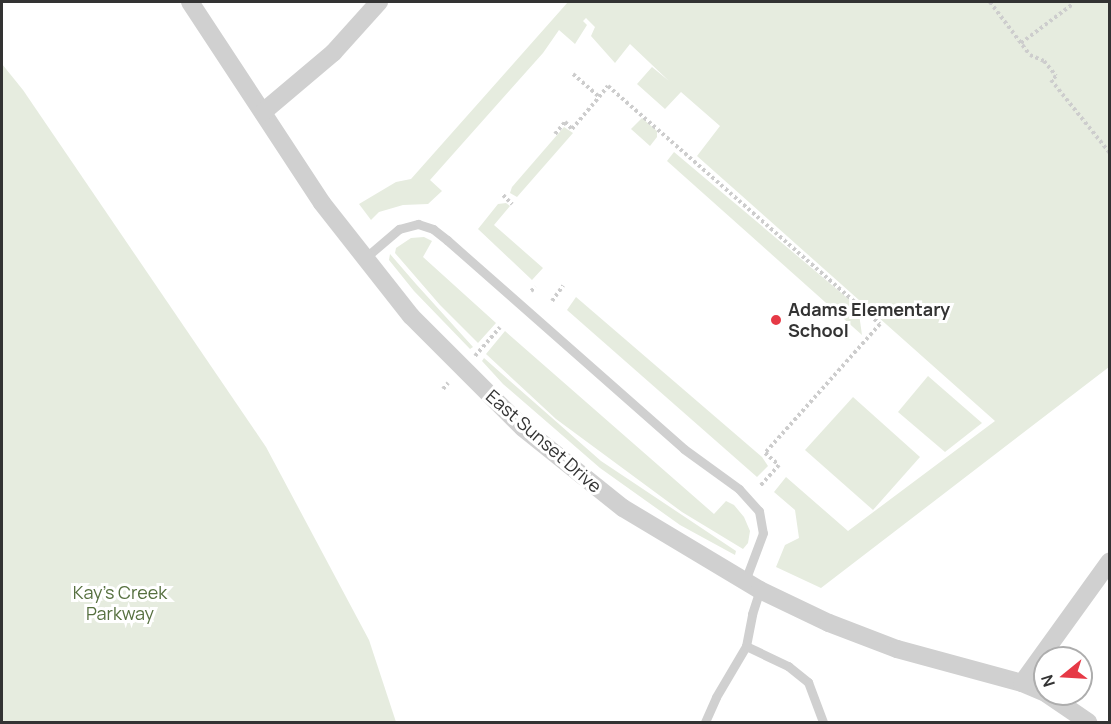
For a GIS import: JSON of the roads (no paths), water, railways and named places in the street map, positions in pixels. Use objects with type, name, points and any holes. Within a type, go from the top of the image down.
[{"type":"street","name":"East Sunset Drive","points":[[190,2],[322,204],[411,316],[523,428],[623,508],[752,586],[830,623],[897,649],[1022,682],[1033,688]]},
{"type":"street","points":[[263,112],[333,53],[379,2]]},
{"type":"street","points":[[1022,682],[1110,561]]},
{"type":"street","name":"East Sunset Drive","points":[[1063,706],[1088,723]]},
{"type":"lane","points":[[365,258],[399,229],[418,224],[433,229],[684,449],[740,489],[759,511],[763,533],[752,586],[746,646],[716,697],[705,723]]},
{"type":"lane","points":[[746,646],[788,666],[808,682],[824,723]]},
{"type":"place","name":"Adams Elementary School","points":[[776,320]]},
{"type":"park label","name":"Kay's Creek Parkway","points":[[120,603]]}]
